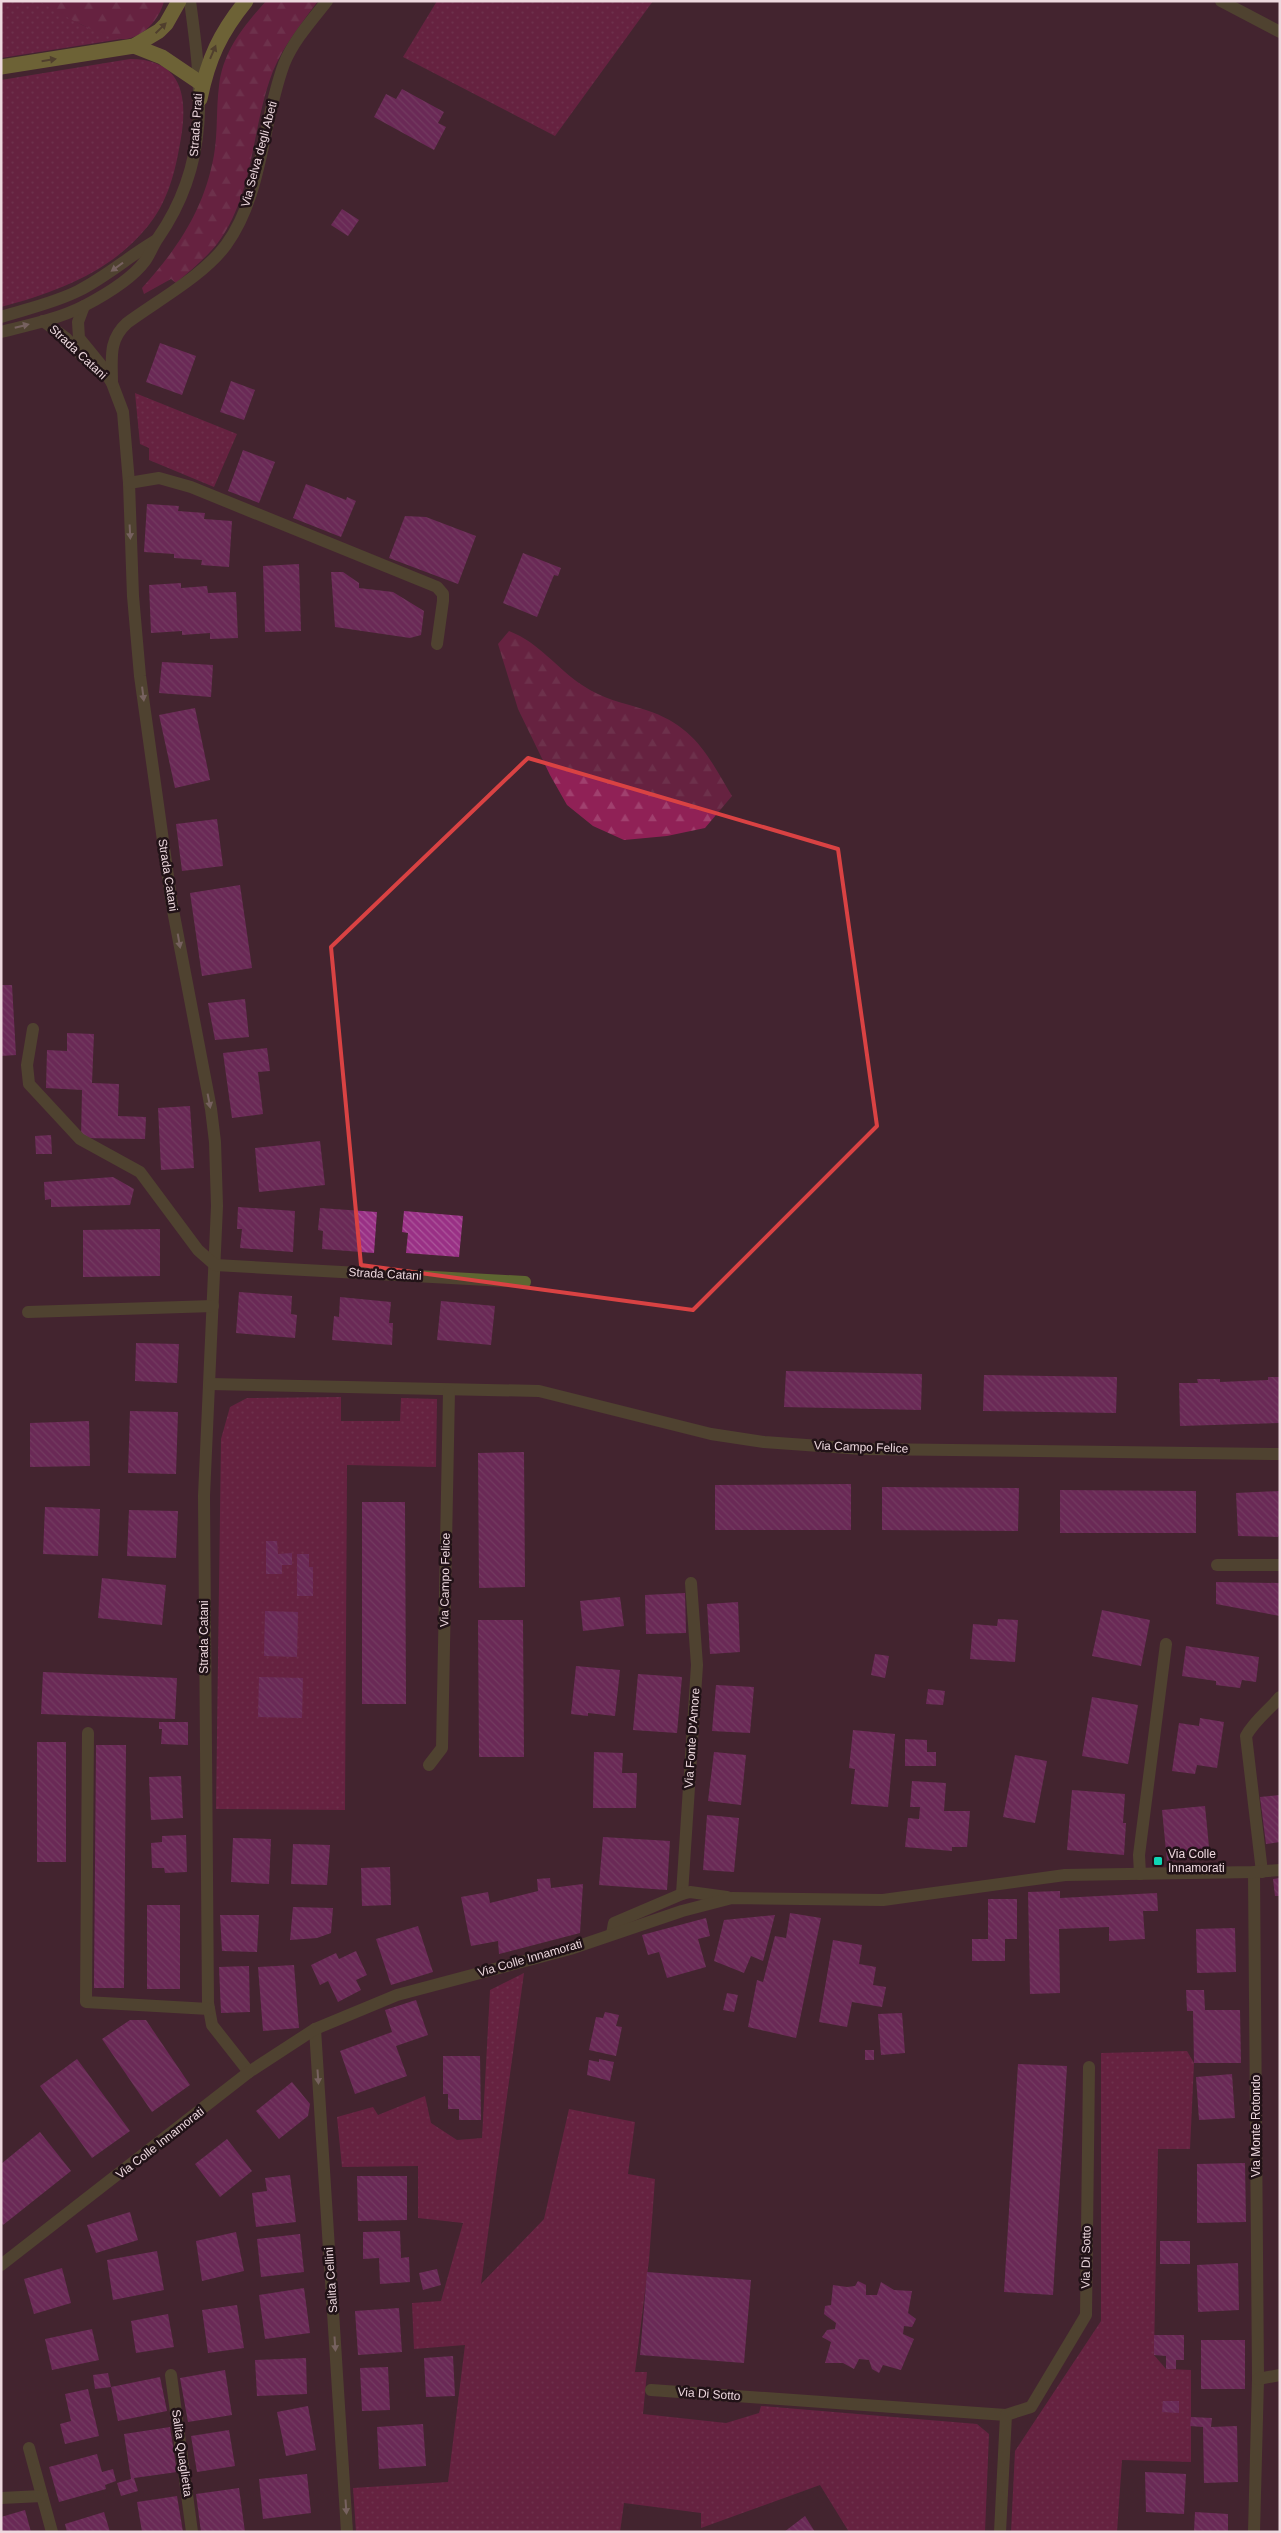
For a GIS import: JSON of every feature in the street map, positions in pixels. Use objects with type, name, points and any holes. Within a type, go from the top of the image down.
[{"type":"highway","points":[[1,67],[134,46],[159,32],[166,24],[179,1]]},
{"type":"highway","points":[[200,99],[206,69],[218,39],[246,1]]},
{"type":"highway","points":[[134,46],[162,57],[199,82]]},
{"type":"street","name":"Strada Prati","points":[[1,332],[43,321],[84,306],[128,277],[144,262],[176,211],[188,183],[198,133],[199,82],[190,1]]},
{"type":"street","name":"Via Selva degli Abeti","points":[[112,383],[111,348],[118,332],[127,322],[203,269],[225,246],[241,218],[253,182],[285,62],[305,30],[327,1]]},
{"type":"street","points":[[1221,1],[1280,32]]},
{"type":"street","name":"Strada Prati","points":[[1,317],[76,292],[118,268],[135,253],[157,240]]},
{"type":"street","name":"Strada Catani","points":[[84,306],[78,322],[79,338],[101,365],[112,383],[123,412],[129,483],[133,596],[144,704],[172,905],[211,1109],[215,1142],[217,1206],[204,1496],[209,2009],[212,2025],[249,2072]]},
{"type":"street","name":"Strada Catani","points":[[43,321],[66,338],[95,370],[112,383]]},
{"type":"street","points":[[129,483],[159,478],[191,487],[437,587],[443,594],[437,644]]},
{"type":"street","points":[[33,1029],[27,1065],[29,1084],[80,1139],[140,1172],[198,1250],[215,1265]]},
{"type":"street","name":"Strada Catani","points":[[215,1265],[525,1282]]},
{"type":"street","points":[[28,1312],[213,1306]]},
{"type":"street","name":"Via Campo Felice","points":[[210,1384],[539,1392],[711,1434],[764,1442],[862,1449],[1280,1454]]},
{"type":"street","name":"Via Campo Felice","points":[[430,1765],[442,1748],[449,1391]]},
{"type":"street","points":[[1217,1565],[1280,1565]]},
{"type":"street","name":"Via Fonte D'Amore","points":[[682,1894],[697,1666],[691,1583]]},
{"type":"street","points":[[1140,1874],[1143,1826],[1166,1644]]},
{"type":"street","name":"Via Monte Rotondo","points":[[1254,2532],[1258,2379],[1258,1872],[1246,1736],[1251,1726],[1265,1715],[1280,1697]]},
{"type":"street","points":[[88,1733],[86,2002],[209,2009]]},
{"type":"street","name":"Via Colle Innamorati","points":[[1,2265],[249,2072],[315,2029],[397,1995],[570,1949],[612,1934],[732,1898],[883,1900],[1066,1875],[1280,1870]]},
{"type":"street","points":[[612,1934],[614,1923],[682,1894],[690,1892],[732,1898]]},
{"type":"street","name":"Salita Cellini","points":[[315,2029],[347,2532]]},
{"type":"street","name":"Via Di Sotto","points":[[651,2390],[1006,2415],[1031,2407],[1086,2315],[1089,2067]]},
{"type":"street","name":"Salita Quaglietta","points":[[171,2375],[192,2532]]},
{"type":"street","points":[[1258,2379],[1280,2375]]},
{"type":"street","points":[[1000,2532],[1006,2415]]},
{"type":"street","points":[[29,2448],[52,2532]]},
{"type":"street","points":[[1,2498],[42,2496]]},
{"type":"highlighted area","points":[[528,758],[838,849],[877,1126],[693,1310],[361,1265],[331,947]]},
{"type":"green space","points":[[1,1],[40,1],[82,25],[121,39],[1,58]]},
{"type":"green space","points":[[40,1],[164,1],[154,21],[142,33],[128,39],[120,39],[91,29]]},
{"type":"green space","points":[[266,1],[318,1],[288,43],[273,71],[260,115],[246,182],[239,204],[217,244],[203,259],[176,283],[171,279],[144,294],[142,288],[178,243],[204,193],[214,155],[221,73],[235,40]]},
{"type":"green space","points":[[437,1],[653,1],[555,136],[403,57]]},
{"type":"green space","points":[[130,59],[149,61],[163,67],[173,76],[180,88],[183,101],[182,132],[177,159],[172,180],[160,209],[133,242],[100,268],[62,287],[1,307],[1,80]]},
{"type":"green space","points":[[135,393],[237,434],[214,487],[149,460],[149,448],[140,444]]},
{"type":"green space","points":[[509,631],[530,642],[590,690],[663,717],[677,725],[698,744],[707,755],[732,796],[705,828],[667,836],[624,840],[593,826],[567,805],[550,775],[518,709],[498,644]]},
{"type":"green space","points":[[341,1397],[341,1421],[400,1421],[401,1398],[437,1399],[436,1467],[347,1465],[345,1810],[216,1809],[221,1439],[230,1407],[247,1398]]},
{"type":"green space","points":[[524,1973],[481,2284],[544,2219],[569,2109],[635,2122],[628,2174],[655,2179],[649,2260],[635,2372],[647,2372],[643,2414],[726,2423],[759,2413],[761,2406],[977,2424],[989,2434],[985,2532],[849,2532],[820,2485],[701,2528],[701,2513],[624,2503],[620,2532],[356,2532],[353,2488],[448,2482],[465,2345],[414,2349],[412,2303],[441,2301],[463,2223],[418,2218],[418,2166],[342,2167],[337,2117],[373,2107],[378,2115],[425,2096],[431,2123],[457,2140],[482,2138],[490,1990]]},
{"type":"green space","points":[[1187,2051],[1194,2063],[1190,2149],[1158,2149],[1154,2355],[1166,2369],[1191,2370],[1191,2462],[1122,2460],[1117,2532],[1011,2532],[1015,2451],[1101,2321],[1101,2053]]},
{"type":"building","points":[[402,89],[444,112],[438,123],[446,127],[434,150],[374,117],[386,94],[396,99]]},
{"type":"building","points":[[342,209],[359,220],[348,236],[331,225]]},
{"type":"building","points":[[160,343],[196,356],[182,395],[146,382]]},
{"type":"building","points":[[231,381],[255,390],[244,420],[220,412]]},
{"type":"building","points":[[243,450],[275,462],[259,503],[228,491]]},
{"type":"building","points":[[306,484],[346,500],[347,497],[356,501],[341,537],[293,518]]},
{"type":"building","points":[[147,504],[179,506],[178,511],[205,513],[204,519],[232,521],[229,567],[201,565],[202,560],[174,558],[174,554],[144,552]]},
{"type":"building","points":[[405,516],[426,517],[476,536],[458,584],[389,558]]},
{"type":"building","points":[[523,553],[561,568],[558,576],[554,575],[537,617],[503,603]]},
{"type":"building","points":[[299,564],[301,631],[265,632],[263,566]]},
{"type":"building","points":[[331,572],[343,572],[359,583],[359,588],[393,592],[424,611],[421,635],[410,638],[335,627]]},
{"type":"building","points":[[181,583],[181,588],[207,586],[208,593],[236,592],[238,638],[210,639],[210,633],[182,635],[182,631],[151,633],[149,585]]},
{"type":"building","points":[[162,662],[213,665],[211,697],[159,693]]},
{"type":"building","points":[[195,708],[210,780],[175,788],[159,715]]},
{"type":"building","points":[[217,819],[223,866],[182,871],[176,824]]},
{"type":"building","points":[[240,885],[252,968],[202,976],[190,893]]},
{"type":"building","points":[[1,985],[12,985],[16,1055],[1,1056]]},
{"type":"building","points":[[245,999],[249,1037],[215,1040],[208,1003]]},
{"type":"building","points":[[67,1033],[94,1034],[92,1083],[119,1084],[118,1116],[146,1117],[145,1139],[81,1138],[82,1090],[46,1088],[47,1050],[67,1051]]},
{"type":"building","points":[[267,1048],[270,1071],[258,1072],[263,1114],[232,1118],[223,1053]]},
{"type":"building","points":[[190,1106],[194,1168],[161,1170],[158,1108]]},
{"type":"building","points":[[51,1135],[52,1154],[36,1154],[35,1136]]},
{"type":"building","points":[[320,1141],[325,1185],[259,1192],[255,1148]]},
{"type":"building","points":[[113,1177],[134,1189],[130,1205],[51,1207],[51,1199],[45,1200],[44,1182]]},
{"type":"building","points":[[238,1207],[295,1211],[293,1252],[240,1248],[242,1229],[237,1229]]},
{"type":"building","points":[[320,1208],[377,1212],[374,1253],[322,1249],[323,1231],[318,1230]]},
{"type":"building","points":[[404,1211],[463,1216],[459,1257],[406,1253],[408,1233],[402,1232]]},
{"type":"building","points":[[160,1229],[160,1276],[83,1277],[83,1230]]},
{"type":"building","points":[[239,1292],[292,1296],[291,1314],[297,1315],[295,1338],[236,1333]]},
{"type":"building","points":[[340,1297],[391,1302],[389,1323],[393,1323],[392,1345],[332,1340],[334,1316],[339,1317]]},
{"type":"building","points":[[441,1301],[495,1306],[491,1345],[437,1340]]},
{"type":"building","points":[[136,1343],[179,1344],[177,1383],[135,1381]]},
{"type":"building","points":[[786,1371],[922,1374],[921,1410],[784,1407]]},
{"type":"building","points":[[984,1375],[1117,1377],[1116,1413],[983,1411]]},
{"type":"building","points":[[1268,1377],[1280,1377],[1280,1423],[1180,1426],[1179,1383],[1198,1383],[1197,1379],[1220,1379],[1220,1382],[1268,1380]]},
{"type":"building","points":[[130,1411],[178,1412],[176,1474],[128,1473]]},
{"type":"building","points":[[89,1421],[90,1466],[30,1467],[30,1423]]},
{"type":"building","points":[[524,1452],[525,1587],[479,1588],[478,1453]]},
{"type":"building","points":[[851,1484],[851,1530],[715,1530],[715,1485]]},
{"type":"building","points":[[882,1487],[1019,1488],[1018,1531],[882,1530]]},
{"type":"building","points":[[1060,1490],[1196,1491],[1196,1533],[1060,1533]]},
{"type":"building","points":[[1280,1491],[1280,1534],[1278,1537],[1238,1536],[1236,1493]]},
{"type":"building","points":[[362,1502],[405,1502],[406,1704],[362,1704]]},
{"type":"building","points":[[45,1507],[100,1509],[98,1556],[43,1554]]},
{"type":"building","points":[[129,1510],[178,1511],[176,1558],[127,1556]]},
{"type":"building","points":[[266,1541],[277,1541],[278,1554],[292,1553],[292,1565],[282,1565],[282,1574],[266,1574]]},
{"type":"building","points":[[297,1554],[309,1554],[309,1567],[313,1567],[313,1596],[297,1596]]},
{"type":"building","points":[[102,1578],[166,1585],[162,1625],[98,1618]]},
{"type":"building","points":[[1216,1582],[1280,1583],[1280,1616],[1216,1604]]},
{"type":"building","points":[[685,1593],[686,1633],[646,1634],[645,1595]]},
{"type":"building","points":[[620,1597],[624,1626],[583,1631],[580,1601]]},
{"type":"building","points":[[738,1602],[740,1652],[710,1654],[707,1604]]},
{"type":"building","points":[[1102,1610],[1150,1620],[1141,1666],[1092,1656]]},
{"type":"building","points":[[265,1611],[298,1612],[297,1657],[264,1656]]},
{"type":"building","points":[[998,1619],[1018,1620],[1015,1662],[970,1659],[973,1624],[997,1626]]},
{"type":"building","points":[[478,1620],[523,1620],[524,1757],[479,1757]]},
{"type":"building","points":[[1186,1646],[1259,1657],[1256,1682],[1242,1680],[1240,1688],[1216,1685],[1216,1681],[1182,1676]]},
{"type":"building","points":[[875,1654],[889,1656],[885,1678],[871,1675]]},
{"type":"building","points":[[576,1666],[620,1670],[615,1716],[588,1713],[588,1716],[571,1714]]},
{"type":"building","points":[[43,1672],[177,1678],[175,1719],[41,1714]]},
{"type":"building","points":[[638,1674],[682,1677],[677,1733],[633,1730]]},
{"type":"building","points":[[259,1677],[303,1678],[302,1718],[258,1717]]},
{"type":"building","points":[[716,1685],[754,1687],[750,1733],[712,1731]]},
{"type":"building","points":[[928,1689],[945,1691],[943,1705],[926,1704]]},
{"type":"building","points":[[1092,1697],[1138,1705],[1128,1764],[1082,1756]]},
{"type":"building","points":[[1200,1718],[1224,1722],[1217,1768],[1197,1765],[1195,1774],[1172,1771],[1179,1723],[1199,1726]]},
{"type":"building","points":[[159,1722],[188,1722],[188,1745],[161,1744],[162,1729],[159,1729]]},
{"type":"building","points":[[853,1730],[895,1734],[888,1807],[851,1804],[855,1769],[849,1768]]},
{"type":"building","points":[[905,1739],[927,1740],[927,1752],[936,1752],[936,1766],[905,1766]]},
{"type":"building","points":[[37,1742],[66,1742],[66,1862],[37,1862]]},
{"type":"building","points":[[96,1745],[126,1745],[124,1988],[94,1988]]},
{"type":"building","points":[[594,1752],[623,1753],[622,1773],[637,1773],[636,1808],[593,1808]]},
{"type":"building","points":[[714,1752],[746,1755],[741,1805],[708,1801]]},
{"type":"building","points":[[1015,1755],[1047,1761],[1035,1823],[1003,1817]]},
{"type":"building","points":[[181,1776],[183,1818],[151,1820],[149,1777]]},
{"type":"building","points":[[912,1781],[946,1783],[944,1811],[970,1811],[967,1847],[952,1847],[952,1851],[905,1847],[908,1818],[919,1819],[920,1807],[910,1807]]},
{"type":"building","points":[[1072,1790],[1125,1794],[1123,1823],[1126,1823],[1124,1855],[1067,1850]]},
{"type":"building","points":[[1280,1795],[1280,1842],[1266,1844],[1260,1797]]},
{"type":"building","points":[[1205,1806],[1210,1857],[1167,1861],[1162,1810]]},
{"type":"building","points":[[707,1815],[739,1818],[734,1872],[703,1870]]},
{"type":"building","points":[[186,1835],[187,1872],[165,1873],[164,1868],[152,1868],[151,1843],[162,1842],[162,1836]]},
{"type":"building","points":[[603,1837],[670,1841],[667,1890],[599,1885]]},
{"type":"building","points":[[233,1838],[271,1839],[269,1884],[231,1882]]},
{"type":"building","points":[[293,1844],[330,1845],[327,1885],[291,1884]]},
{"type":"building","points":[[390,1867],[391,1905],[362,1906],[361,1868]]},
{"type":"building","points":[[550,1878],[551,1888],[583,1884],[580,1933],[499,1954],[498,1941],[471,1946],[461,1897],[488,1892],[490,1903],[538,1891],[537,1879]]},
{"type":"building","points":[[1280,1878],[1280,1896],[1275,1896],[1273,1879]]},
{"type":"building","points":[[1060,1891],[1060,1898],[1157,1893],[1158,1911],[1143,1911],[1145,1939],[1109,1941],[1109,1927],[1059,1929],[1060,1993],[1030,1994],[1028,1892]]},
{"type":"building","points":[[988,1899],[1017,1899],[1017,1939],[1005,1939],[1005,1961],[972,1961],[972,1939],[988,1939]]},
{"type":"building","points":[[147,1905],[180,1905],[180,1989],[147,1989]]},
{"type":"building","points":[[293,1907],[333,1908],[331,1933],[317,1938],[290,1940]]},
{"type":"building","points":[[790,1913],[821,1918],[796,2038],[748,2027],[757,1980],[763,1982],[775,1936],[786,1938]]},
{"type":"building","points":[[220,1915],[259,1915],[257,1952],[222,1951]]},
{"type":"building","points":[[775,1915],[763,1961],[751,1956],[744,1973],[714,1961],[724,1920]]},
{"type":"building","points":[[706,1918],[710,1936],[698,1939],[706,1967],[667,1978],[659,1952],[648,1955],[642,1935]]},
{"type":"building","points":[[418,1926],[433,1972],[391,1985],[376,1939]]},
{"type":"building","points":[[1235,1928],[1236,1972],[1197,1973],[1196,1929]]},
{"type":"building","points":[[833,1940],[862,1945],[859,1964],[876,1967],[873,1985],[886,1987],[882,2007],[852,2002],[847,2027],[819,2022]]},
{"type":"building","points":[[356,1951],[367,1975],[356,1980],[361,1990],[338,2002],[328,1981],[320,1985],[311,1965],[336,1953],[339,1959]]},
{"type":"building","points":[[294,1965],[299,2028],[263,2031],[258,1967]]},
{"type":"building","points":[[249,1966],[250,2012],[221,2013],[219,1967]]},
{"type":"building","points":[[1186,1990],[1204,1990],[1205,2010],[1240,2010],[1241,2063],[1194,2063],[1193,2011],[1187,2011]]},
{"type":"building","points":[[727,1993],[738,1995],[734,2012],[723,2010]]},
{"type":"building","points":[[416,2000],[428,2035],[396,2046],[407,2076],[355,2094],[340,2051],[392,2032],[385,2010]]},
{"type":"building","points":[[605,2012],[619,2015],[616,2026],[622,2027],[616,2056],[589,2050],[596,2017],[603,2018]]},
{"type":"building","points":[[902,2013],[905,2053],[881,2055],[878,2014]]},
{"type":"building","points":[[130,2020],[146,2020],[190,2085],[152,2112],[102,2039]]},
{"type":"building","points":[[865,2050],[874,2050],[874,2060],[865,2060]]},
{"type":"building","points":[[443,2056],[480,2056],[481,2120],[459,2120],[459,2109],[448,2109],[448,2094],[443,2094]]},
{"type":"building","points":[[77,2059],[130,2131],[92,2158],[40,2086]]},
{"type":"building","points":[[599,2059],[614,2062],[610,2081],[587,2075],[589,2060],[599,2062]]},
{"type":"building","points":[[1018,2064],[1067,2066],[1053,2295],[1004,2292]]},
{"type":"building","points":[[1232,2074],[1235,2118],[1199,2120],[1196,2077]]},
{"type":"building","points":[[292,2082],[310,2104],[308,2116],[279,2139],[256,2111]]},
{"type":"building","points":[[40,2132],[71,2171],[3,2225],[1,2222],[1,2164]]},
{"type":"building","points":[[227,2139],[252,2171],[220,2197],[195,2164]]},
{"type":"building","points":[[1245,2163],[1246,2222],[1197,2223],[1197,2164]]},
{"type":"building","points":[[290,2175],[296,2222],[256,2227],[252,2193],[267,2191],[265,2178]]},
{"type":"building","points":[[357,2176],[407,2176],[407,2220],[358,2221]]},
{"type":"building","points":[[130,2212],[138,2240],[96,2253],[87,2225]]},
{"type":"building","points":[[400,2231],[401,2258],[409,2257],[410,2282],[380,2284],[379,2258],[363,2259],[363,2232]]},
{"type":"building","points":[[236,2232],[244,2271],[202,2281],[196,2241]]},
{"type":"building","points":[[300,2234],[304,2272],[261,2277],[257,2239]]},
{"type":"building","points":[[1160,2241],[1190,2241],[1190,2264],[1160,2264]]},
{"type":"building","points":[[157,2251],[164,2290],[113,2300],[107,2260]]},
{"type":"building","points":[[1238,2263],[1239,2310],[1198,2312],[1197,2265]]},
{"type":"building","points":[[62,2268],[71,2303],[34,2314],[24,2279]]},
{"type":"building","points":[[437,2269],[441,2285],[423,2290],[419,2273]]},
{"type":"building","points":[[647,2272],[751,2280],[744,2363],[640,2355]]},
{"type":"building","points":[[858,2281],[866,2285],[866,2295],[877,2295],[881,2282],[894,2290],[912,2291],[908,2313],[916,2319],[912,2327],[904,2326],[903,2334],[914,2339],[901,2370],[883,2365],[879,2373],[872,2369],[869,2360],[859,2359],[854,2369],[843,2363],[825,2363],[831,2342],[822,2337],[827,2330],[835,2329],[836,2323],[824,2314],[825,2306],[831,2305],[833,2285],[855,2286]]},
{"type":"building","points":[[304,2288],[310,2333],[265,2339],[259,2295]]},
{"type":"building","points":[[237,2305],[244,2348],[208,2353],[202,2310]]},
{"type":"building","points":[[399,2308],[402,2352],[358,2355],[355,2311]]},
{"type":"building","points":[[168,2314],[174,2347],[136,2353],[131,2321]]},
{"type":"building","points":[[92,2329],[99,2360],[52,2370],[45,2339]]},
{"type":"building","points":[[1154,2335],[1184,2335],[1184,2360],[1176,2360],[1176,2369],[1166,2369],[1166,2356],[1154,2355]]},
{"type":"building","points":[[1201,2340],[1245,2340],[1245,2389],[1201,2389]]},
{"type":"building","points":[[453,2356],[455,2396],[426,2397],[424,2358]]},
{"type":"building","points":[[306,2358],[307,2394],[257,2396],[255,2360]]},
{"type":"building","points":[[388,2367],[390,2410],[362,2411],[360,2368]]},
{"type":"building","points":[[225,2370],[232,2415],[188,2422],[180,2378]]},
{"type":"building","points":[[108,2373],[111,2387],[95,2389],[93,2375]]},
{"type":"building","points":[[160,2377],[167,2411],[118,2421],[111,2387]]},
{"type":"building","points":[[88,2389],[99,2436],[65,2444],[60,2424],[71,2421],[65,2394]]},
{"type":"building","points":[[1163,2401],[1179,2401],[1179,2413],[1162,2412]]},
{"type":"building","points":[[308,2406],[316,2450],[286,2456],[277,2412]]},
{"type":"building","points":[[1191,2417],[1212,2418],[1211,2427],[1237,2426],[1238,2482],[1204,2483],[1203,2427],[1190,2426]]},
{"type":"building","points":[[423,2424],[426,2466],[379,2469],[377,2427]]},
{"type":"building","points":[[170,2427],[177,2472],[134,2478],[138,2491],[121,2496],[117,2483],[131,2479],[124,2434]]},
{"type":"building","points":[[229,2430],[235,2466],[197,2472],[191,2436]]},
{"type":"building","points":[[97,2454],[102,2472],[113,2469],[116,2481],[105,2485],[106,2489],[59,2502],[49,2467]]},
{"type":"building","points":[[1145,2472],[1186,2474],[1184,2514],[1146,2512]]},
{"type":"building","points":[[307,2474],[311,2513],[263,2519],[259,2479]]},
{"type":"building","points":[[239,2488],[245,2532],[201,2532],[196,2494]]},
{"type":"building","points":[[177,2496],[183,2532],[142,2532],[137,2502]]},
{"type":"building","points":[[25,2510],[31,2532],[1,2532],[1,2517]]},
{"type":"building","points":[[104,2512],[110,2532],[67,2532],[65,2524]]},
{"type":"building","points":[[1195,2512],[1228,2514],[1228,2532],[1194,2532]]},
{"type":"building","points":[[805,2516],[815,2532],[784,2532]]},
{"type":"place","name":"Via Colle Innamorati","points":[[1158,1861]]}]
